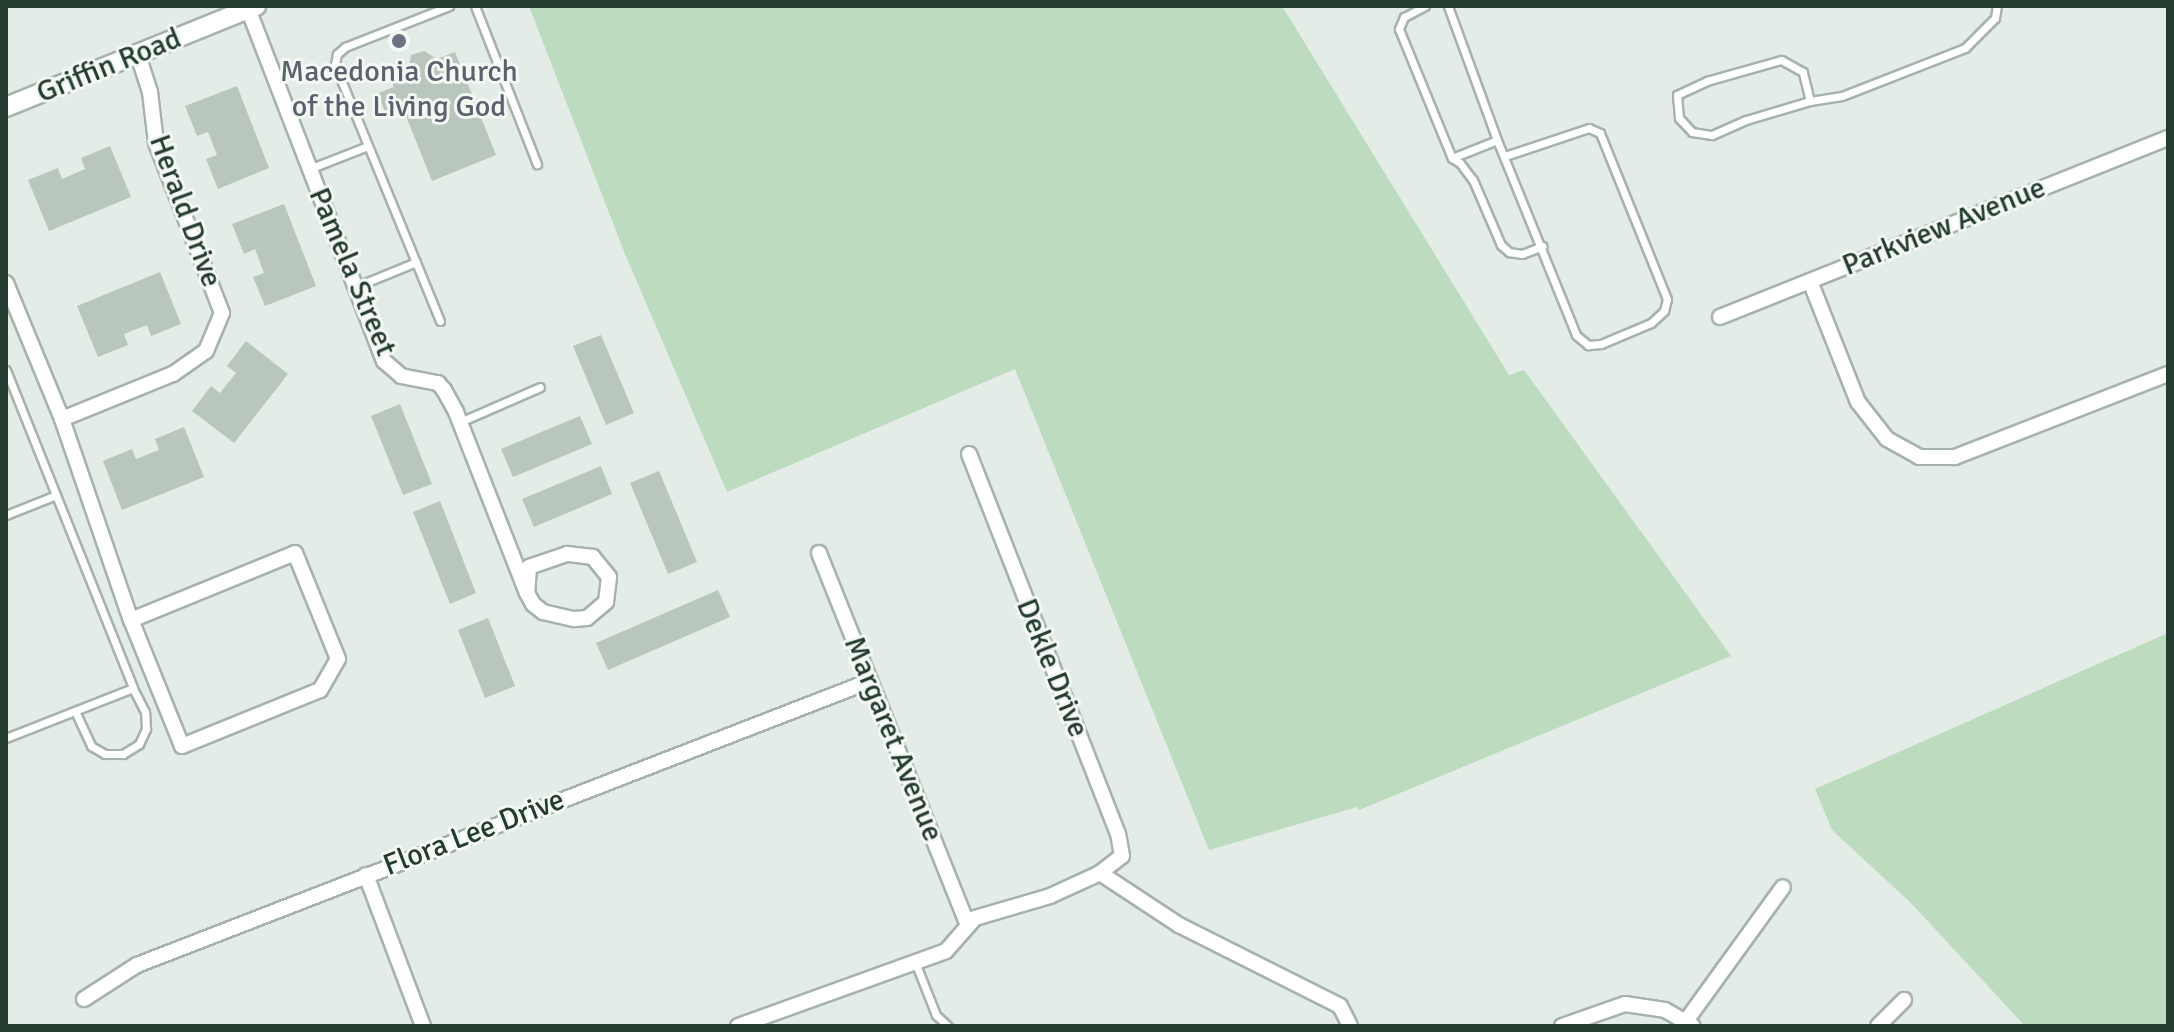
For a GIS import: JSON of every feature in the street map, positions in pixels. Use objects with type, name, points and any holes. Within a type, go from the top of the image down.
[{"type":"street","name":"Griffin Road","points":[[6,107],[250,7]]},
{"type":"street","name":"Pamela Street","points":[[250,7],[384,361],[401,376],[438,383],[460,422],[527,593]]},
{"type":"street","name":"Herald Drive","points":[[62,419],[173,374],[206,351],[222,313],[156,143],[150,92],[138,54]]},
{"type":"street","name":"Parkview Avenue","points":[[1720,317],[2168,138]]},
{"type":"street","points":[[1810,281],[1858,402],[1887,439],[1919,457],[1955,457],[2168,374]]},
{"type":"street","points":[[6,283],[62,419],[131,620],[182,746],[320,690],[338,659],[295,553],[131,620]]},
{"type":"street","name":"Dekle Drive","points":[[969,454],[1118,834],[1122,856],[1100,873]]},
{"type":"street","name":"Margaret Avenue","points":[[819,553],[968,925]]},
{"type":"street","points":[[567,554],[593,557],[609,577],[606,602],[587,618],[574,619],[543,612],[527,593],[529,567],[567,554]]},
{"type":"street","name":"Flora Lee Drive","points":[[84,999],[137,965],[870,681]]},
{"type":"street","points":[[738,1026],[946,951],[968,925],[984,913],[1023,907],[1100,873],[1179,925],[1340,1006],[1350,1026]]},
{"type":"street","points":[[366,875],[423,1026]]},
{"type":"street","points":[[1562,1026],[1625,1004],[1648,1005],[1690,1023],[1783,887]]},
{"type":"street","points":[[1878,1026],[1904,1000]]},
{"type":"lane","points":[[440,321],[335,65],[337,54],[345,47],[449,6]]},
{"type":"lane","points":[[475,6],[537,164]]},
{"type":"lane","points":[[1425,6],[1404,17],[1399,29],[1452,158],[1473,180],[1501,245],[1509,252],[1522,254],[1543,246]]},
{"type":"lane","points":[[1448,6],[1497,140],[1543,246],[1576,335],[1588,345],[1601,344],[1651,323],[1664,311],[1667,299],[1663,285],[1600,133],[1589,128],[1505,156]]},
{"type":"lane","points":[[1810,101],[1803,72],[1781,60],[1707,81],[1677,95],[1679,118],[1685,125],[1692,132],[1712,135],[1746,120],[1810,101],[1842,96],[1965,48],[1995,18],[1997,6]]},
{"type":"lane","points":[[1452,158],[1497,140]]},
{"type":"lane","points":[[309,169],[368,146]]},
{"type":"lane","points":[[355,287],[416,262]]},
{"type":"lane","points":[[6,370],[145,712],[146,729],[139,744],[123,754],[105,754],[91,746],[75,711]]},
{"type":"lane","points":[[460,422],[540,387]]},
{"type":"lane","points":[[6,515],[56,495]]},
{"type":"lane","points":[[6,738],[133,688]]},
{"type":"lane","points":[[915,962],[936,1015],[948,1026]]},
{"type":"green space","points":[[529,6],[1282,6],[1509,375],[1524,370],[1731,656],[1359,810],[1357,807],[1209,850],[1015,369],[727,492],[625,254]]},
{"type":"green space","points":[[2168,633],[2168,1026],[2025,1026],[1911,903],[1832,830],[1815,789]]},
{"type":"building","points":[[424,51],[437,59],[455,52],[496,155],[432,181],[402,106],[385,112],[378,93],[394,87],[390,78],[408,71],[411,55]]},
{"type":"building","points":[[237,86],[269,168],[218,189],[206,159],[217,155],[208,132],[197,136],[185,106]]},
{"type":"building","points":[[110,146],[131,197],[49,231],[28,180],[58,168],[62,179],[85,169],[81,158]]},
{"type":"building","points":[[284,204],[316,286],[265,306],[253,277],[264,273],[255,249],[244,254],[232,224]]},
{"type":"building","points":[[160,272],[181,324],[151,336],[147,325],[124,334],[128,345],[98,357],[77,306]]},
{"type":"building","points":[[601,335],[634,413],[606,425],[573,346]]},
{"type":"building","points":[[246,341],[288,374],[234,443],[192,411],[211,386],[220,393],[236,373],[227,366]]},
{"type":"building","points":[[400,404],[432,484],[403,495],[371,416]]},
{"type":"building","points":[[580,416],[592,444],[513,477],[501,449]]},
{"type":"building","points":[[184,427],[204,477],[122,510],[103,461],[132,449],[136,459],[159,450],[155,439]]},
{"type":"building","points":[[601,466],[612,494],[534,527],[522,499]]},
{"type":"building","points":[[659,471],[697,562],[668,574],[630,483]]},
{"type":"building","points":[[440,501],[476,593],[450,604],[413,512]]},
{"type":"building","points":[[718,590],[730,617],[608,670],[596,643]]},
{"type":"building","points":[[488,618],[515,686],[485,698],[458,630]]},
{"type":"place","name":"Macedonia Church of the Living God","points":[[399,41]]}]
